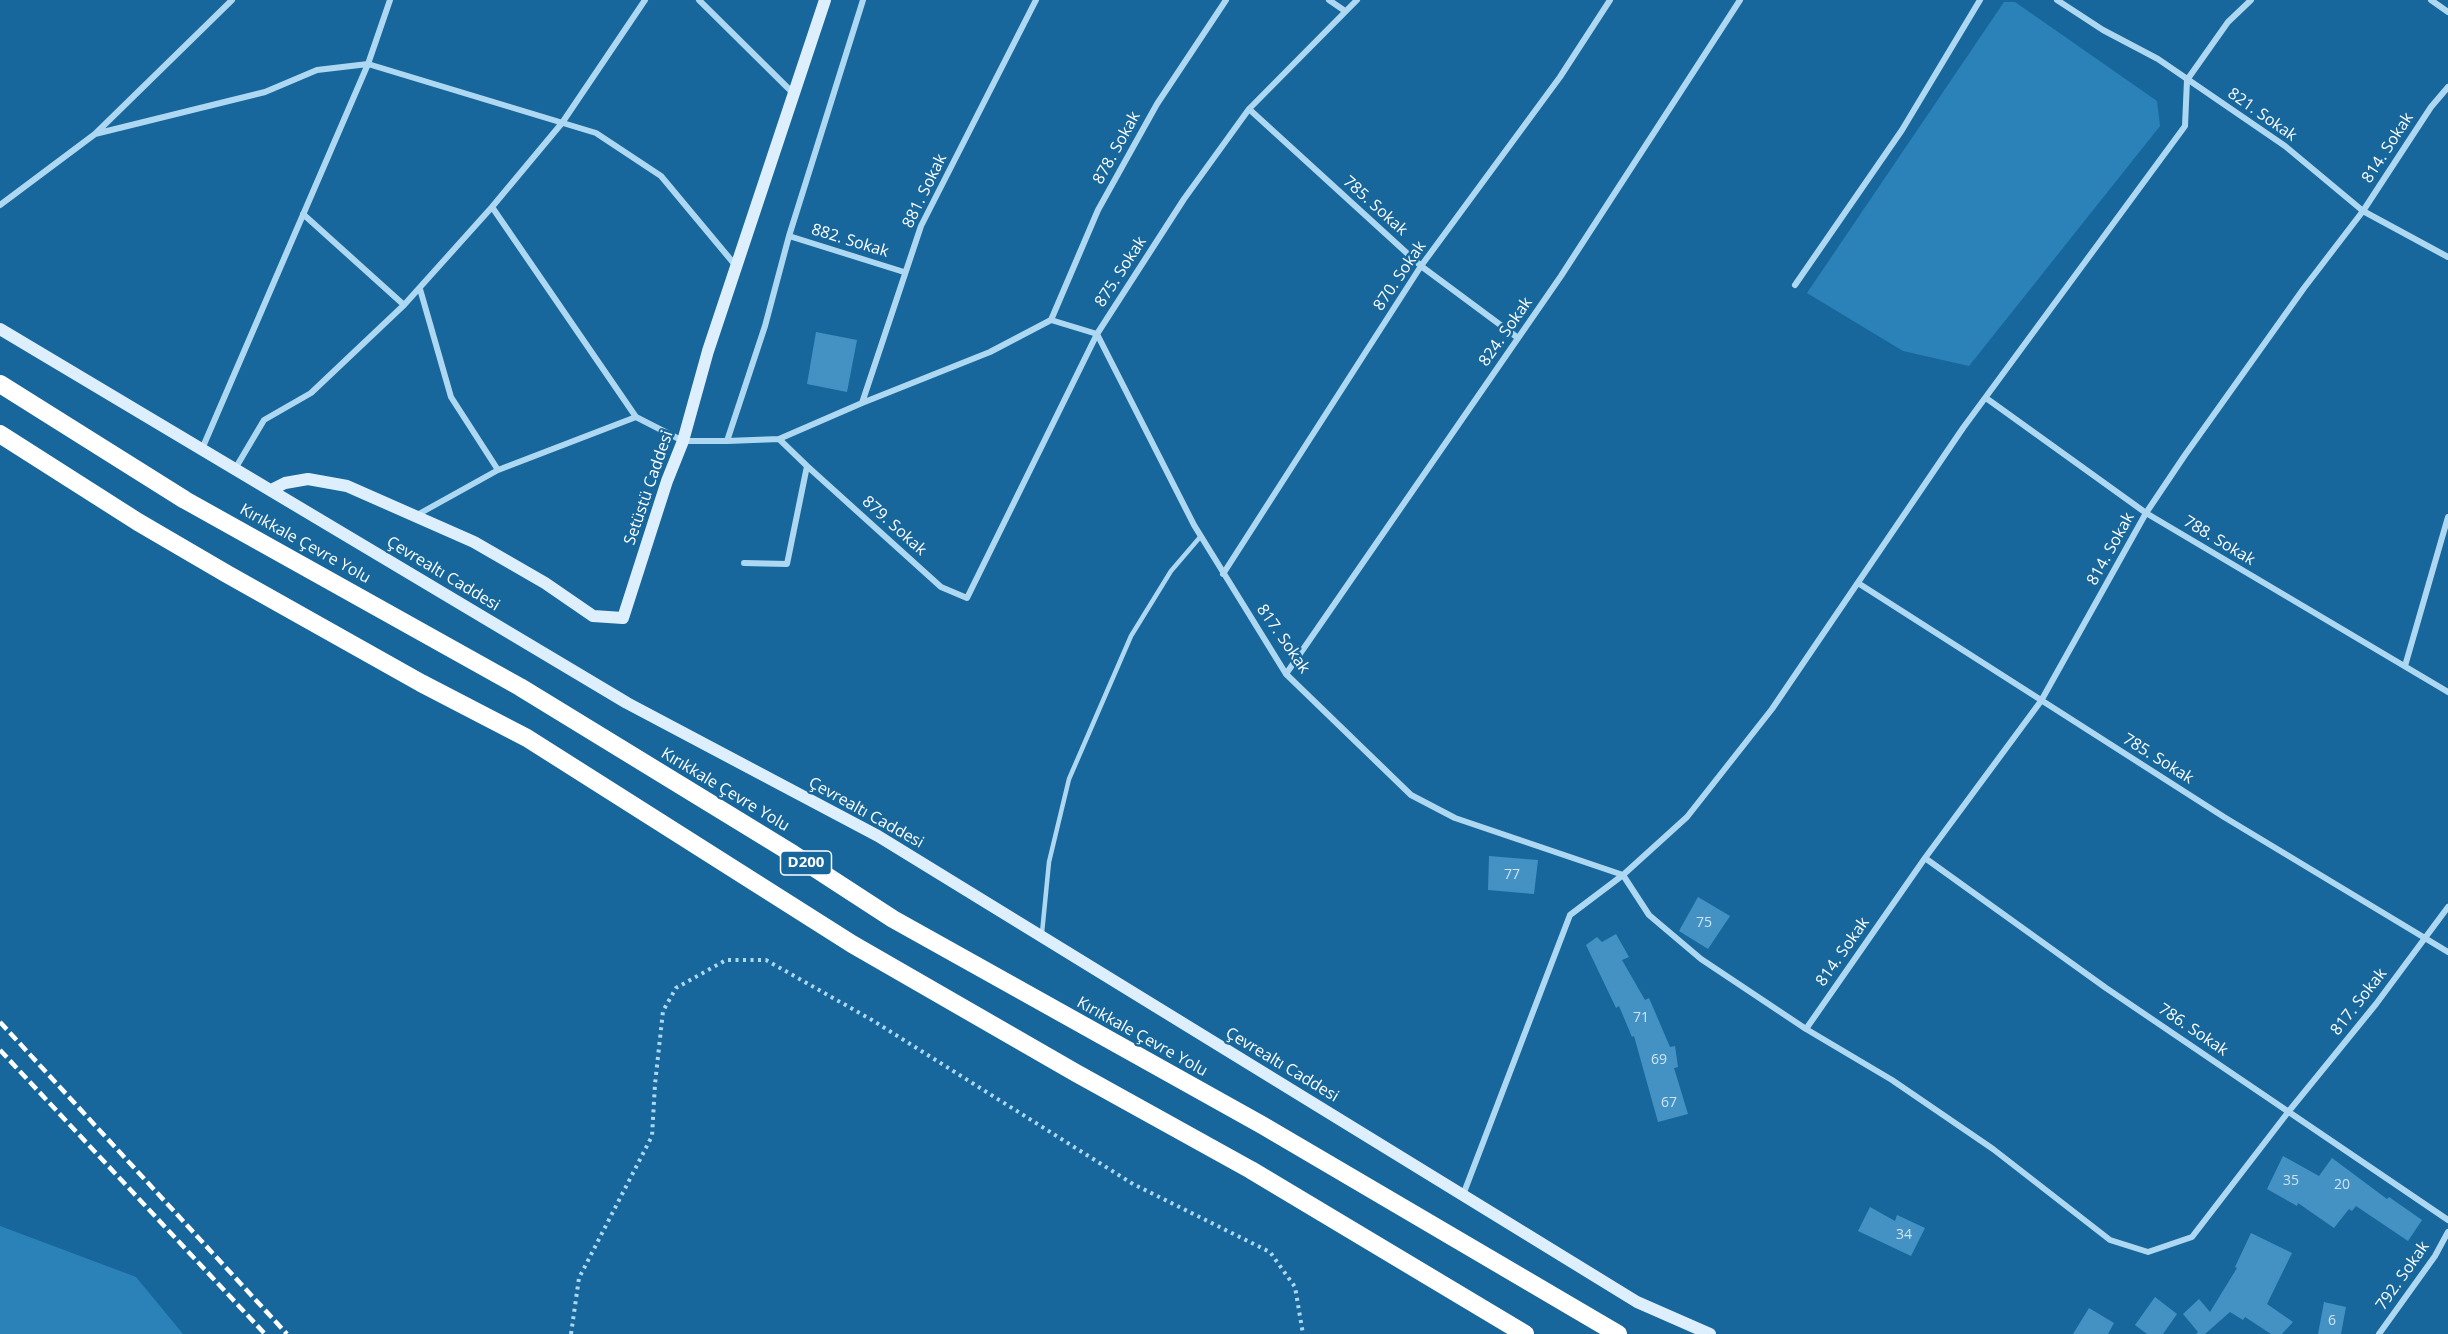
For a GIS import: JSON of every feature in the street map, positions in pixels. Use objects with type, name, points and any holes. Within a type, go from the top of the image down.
[{"type":"highway","name":"Kırıkkale Çevre Yolu","points":[[0,384],[185,500],[537,697],[793,854],[893,919],[1262,1125],[1618,1334]]},
{"type":"highway","name":"D200","points":[[0,434],[138,522],[227,574],[421,683],[527,738],[852,944],[1076,1073],[1251,1170],[1525,1334]]},
{"type":"main road","name":"Setüstü Caddesi","points":[[271,490],[285,483],[308,479],[347,486],[474,542],[545,583],[592,616],[623,618],[667,481],[683,441],[708,351],[825,0]]},
{"type":"main road","name":"Çevrealtı Caddesi","points":[[0,329],[627,702],[878,836],[1636,1302],[1710,1334]]},
{"type":"street","points":[[0,205],[95,134],[232,0]]},
{"type":"street","points":[[202,449],[368,64],[390,0]]},
{"type":"street","points":[[236,469],[264,420],[310,393],[420,289],[492,207],[562,123],[645,0]]},
{"type":"street","points":[[699,0],[795,95]]},
{"type":"street","points":[[727,441],[765,326],[789,236],[863,0]]},
{"type":"street","name":"881. Sokak","points":[[862,403],[921,226],[1036,0]]},
{"type":"street","name":"878. Sokak","points":[[1051,320],[1103,200],[1157,104],[1226,0]]},
{"type":"street","points":[[1329,0],[1345,11]]},
{"type":"street","name":"875. Sokak","points":[[967,598],[1097,334],[1184,199],[1249,109],[1357,0]]},
{"type":"street","name":"870. Sokak","points":[[1223,574],[1421,266],[1560,77],[1610,0]]},
{"type":"street","name":"824. Sokak","points":[[1286,674],[1518,338],[1740,0]]},
{"type":"street","points":[[1795,285],[1902,129],[1980,0]]},
{"type":"street","name":"821. Sokak","points":[[2057,0],[2103,30],[2158,59],[2285,146],[2363,211],[2448,257]]},
{"type":"street","points":[[1463,1195],[1570,915],[1623,875],[1687,817],[1772,709],[1986,398],[2185,126],[2187,80],[2228,22],[2251,0]]},
{"type":"street","points":[[2431,0],[2448,12]]},
{"type":"street","points":[[95,134],[264,92],[317,70],[368,64],[596,133],[661,176],[736,267]]},
{"type":"street","name":"814. Sokak","points":[[1806,1029],[1925,858],[2041,701],[2146,513],[2185,454],[2363,211],[2431,107],[2448,87]]},
{"type":"street","name":"785. Sokak","points":[[1249,109],[1421,266],[1518,338]]},
{"type":"street","points":[[492,207],[636,417],[683,441],[779,439],[990,352],[1051,320],[1097,334]]},
{"type":"street","points":[[303,214],[404,305]]},
{"type":"street","name":"882. Sokak","points":[[789,236],[904,272]]},
{"type":"street","points":[[420,289],[452,396],[498,470]]},
{"type":"street","name":"817. Sokak","points":[[1097,334],[1201,536],[1286,674],[1411,795],[1455,818],[1623,875],[1649,915],[1701,959],[1806,1029],[1892,1080],[1993,1149],[2110,1240],[2148,1252],[2192,1237],[2289,1111],[2376,1004],[2448,907]]},
{"type":"street","name":"788. Sokak","points":[[1986,398],[2146,513],[2448,692]]},
{"type":"street","points":[[417,515],[498,470],[636,417]]},
{"type":"street","name":"879. Sokak","points":[[779,439],[941,586],[967,598]]},
{"type":"street","points":[[744,563],[787,564],[807,466]]},
{"type":"street","points":[[2405,666],[2448,517]]},
{"type":"street","name":"785. Sokak","points":[[1858,583],[2224,818],[2448,952]]},
{"type":"street","name":"786. Sokak","points":[[1925,858],[2106,988],[2448,1220]]},
{"type":"street","name":"792. Sokak","points":[[2379,1334],[2435,1256],[2448,1232]]},
{"type":"lane","points":[[1041,937],[1049,862],[1069,779],[1131,636],[1171,571],[1201,536]]},
{"type":"path","points":[[571,1334],[579,1278],[652,1136],[654,1084],[663,1011],[676,988],[726,960],[766,960],[872,1020],[1133,1184],[1270,1252],[1295,1287],[1303,1334]]},
{"type":"shaded area","points":[[2004,2],[2015,2],[2157,101],[2160,126],[1969,366],[1903,351],[1807,293]]},
{"type":"shaded area","points":[[0,1226],[136,1277],[183,1334],[0,1334]]},
{"type":"building","points":[[816,332],[857,340],[847,392],[807,384]]},
{"type":"building","points":[[1489,856],[1538,860],[1534,894],[1488,890]]},
{"type":"building","points":[[1698,897],[1730,916],[1708,949],[1679,931]]},
{"type":"building","points":[[1616,934],[1629,957],[1622,960],[1645,1000],[1649,998],[1670,1047],[1675,1046],[1678,1067],[1674,1068],[1688,1114],[1658,1122],[1634,1036],[1632,1037],[1619,1006],[1616,1008],[1586,945],[1597,937],[1602,942]]},
{"type":"building","points":[[2283,1156],[2319,1176],[2332,1158],[2387,1199],[2389,1197],[2422,1220],[2408,1241],[2356,1206],[2352,1211],[2349,1209],[2334,1228],[2298,1203],[2297,1206],[2267,1189]]},
{"type":"building","points":[[1870,1207],[1895,1221],[1897,1215],[1925,1228],[1911,1256],[1858,1231]]},
{"type":"building","points":[[2251,1233],[2292,1253],[2267,1304],[2293,1322],[2282,1334],[2271,1334],[2245,1317],[2243,1320],[2230,1312],[2205,1334],[2196,1334],[2198,1332],[2183,1314],[2199,1299],[2210,1312],[2237,1268],[2235,1267]]},
{"type":"building","points":[[2155,1297],[2177,1314],[2163,1334],[2147,1334],[2135,1325]]},
{"type":"building","points":[[2324,1302],[2346,1307],[2341,1334],[2318,1334]]},
{"type":"building","points":[[2089,1308],[2114,1323],[2108,1334],[2073,1334]]},
{"type":"railway","points":[[0,1022],[287,1334]]},
{"type":"railway","points":[[0,1050],[265,1334]]}]
